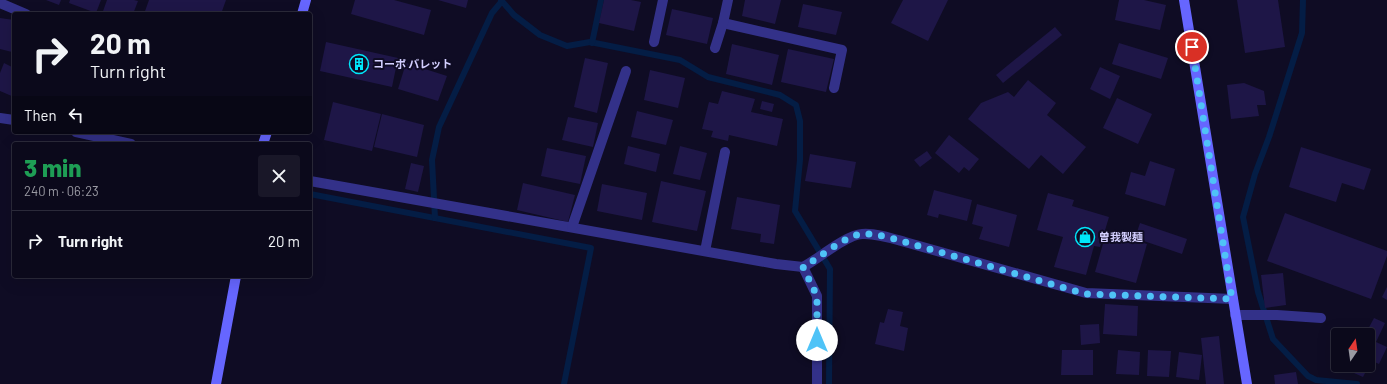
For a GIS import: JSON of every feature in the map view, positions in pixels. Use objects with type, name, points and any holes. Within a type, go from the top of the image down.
[{"type":"street","points":[[303,12],[306,0]]},
{"type":"street","points":[[654,42],[663,0]]},
{"type":"street","points":[[715,48],[728,0]]},
{"type":"street","points":[[1184,0],[1247,384]]},
{"type":"street","points":[[0,3],[21,12]]},
{"type":"street","points":[[723,23],[842,50],[834,88]]},
{"type":"street","points":[[572,228],[626,71]]},
{"type":"street","points":[[0,118],[12,120]]},
{"type":"street","points":[[85,134],[122,142]]},
{"type":"street","points":[[705,251],[725,152]]},
{"type":"street","points":[[312,181],[776,264],[803,267],[840,242],[861,234],[880,236],[1086,294],[1232,299]]},
{"type":"street","points":[[803,267],[817,296],[817,384]]},
{"type":"street","points":[[216,384],[236,278]]},
{"type":"street","points":[[1235,315],[1277,315],[1321,318]]},
{"type":"building","points":[[46,0],[61,0],[59,5]]},
{"type":"building","points":[[70,0],[101,0],[96,12],[69,3]]},
{"type":"building","points":[[107,0],[138,1],[134,12],[103,12]]},
{"type":"building","points":[[149,0],[226,0],[222,12],[145,12]]},
{"type":"building","points":[[355,0],[394,0],[431,10],[424,35],[351,14]]},
{"type":"building","points":[[438,0],[468,0],[466,8]]},
{"type":"building","points":[[604,0],[631,0],[641,2],[634,31],[599,23]]},
{"type":"building","points":[[745,0],[781,0],[775,24],[742,16]]},
{"type":"building","points":[[903,0],[948,0],[928,41],[891,23]]},
{"type":"building","points":[[1119,0],[1144,0],[1166,5],[1160,30],[1115,20]]},
{"type":"building","points":[[1237,0],[1278,0],[1285,47],[1245,53]]},
{"type":"building","points":[[803,4],[842,12],[836,35],[798,27]]},
{"type":"building","points":[[672,9],[713,18],[707,44],[666,35]]},
{"type":"building","points":[[0,18],[12,20],[12,52],[0,49]]},
{"type":"building","points":[[1055,27],[1062,35],[1003,83],[996,75]]},
{"type":"building","name":"コーポ バレット","points":[[326,42],[398,58],[392,87],[320,71]]},
{"type":"building","points":[[1119,43],[1168,58],[1161,79],[1112,64]]},
{"type":"building","points":[[732,44],[779,55],[772,85],[726,74]]},
{"type":"building","points":[[788,49],[834,59],[826,92],[781,82]]},
{"type":"building","points":[[585,58],[608,63],[597,113],[574,107]]},
{"type":"building","points":[[4,63],[12,67],[12,96],[0,91],[0,73]]},
{"type":"building","points":[[406,63],[447,76],[438,101],[398,89]]},
{"type":"building","points":[[1100,67],[1120,76],[1110,99],[1090,89]]},
{"type":"building","points":[[650,70],[685,78],[678,108],[644,100]]},
{"type":"building","points":[[1028,80],[1056,103],[1047,115],[1086,147],[1063,174],[1041,155],[1029,169],[968,119],[981,103],[1008,92],[1014,97]]},
{"type":"building","points":[[1244,83],[1264,91],[1266,105],[1257,105],[1259,116],[1231,119],[1227,85]]},
{"type":"building","points":[[722,91],[755,99],[751,112],[783,119],[777,146],[729,135],[728,141],[711,137],[713,131],[702,129],[709,102],[718,104]]},
{"type":"building","points":[[1117,98],[1152,114],[1138,144],[1103,128]]},
{"type":"building","points":[[762,101],[774,104],[772,112],[760,109]]},
{"type":"building","points":[[333,102],[381,114],[372,151],[324,140]]},
{"type":"building","points":[[637,111],[673,120],[666,145],[631,137]]},
{"type":"building","points":[[382,114],[424,125],[417,157],[374,147]]},
{"type":"building","points":[[568,117],[598,123],[593,147],[562,140]]},
{"type":"building","points":[[949,135],[979,159],[969,171],[964,167],[959,173],[935,153]]},
{"type":"building","points":[[628,146],[660,154],[656,172],[624,164]]},
{"type":"building","points":[[680,146],[707,153],[700,180],[673,174]]},
{"type":"building","points":[[1301,147],[1371,169],[1364,190],[1342,183],[1336,202],[1289,187]]},
{"type":"building","points":[[547,148],[586,156],[580,184],[541,176]]},
{"type":"building","points":[[927,151],[932,158],[920,167],[914,160]]},
{"type":"building","points":[[810,154],[856,162],[851,188],[805,181]]},
{"type":"building","points":[[1150,161],[1175,169],[1165,206],[1125,194],[1131,172],[1145,176]]},
{"type":"building","points":[[411,163],[424,166],[418,192],[405,189]]},
{"type":"building","points":[[661,181],[706,191],[697,231],[652,222]]},
{"type":"building","points":[[523,183],[575,195],[568,222],[517,210]]},
{"type":"building","points":[[602,184],[647,193],[642,220],[597,211]]},
{"type":"building","points":[[934,190],[972,200],[967,221],[939,214],[938,218],[927,215]]},
{"type":"building","points":[[1048,193],[1074,200],[1072,206],[1109,217],[1100,247],[1094,246],[1086,275],[1054,267],[1063,237],[1037,230]]},
{"type":"building","points":[[737,197],[780,205],[774,244],[760,242],[761,234],[731,229]]},
{"type":"building","points":[[977,204],[1017,215],[1009,247],[979,239],[983,227],[972,224]]},
{"type":"building","points":[[1285,213],[1387,251],[1387,256],[1371,299],[1267,261]]},
{"type":"building","points":[[1140,223],[1187,239],[1182,254],[1135,238]]},
{"type":"building","points":[[1106,233],[1147,244],[1136,283],[1095,272]]},
{"type":"building","points":[[1283,273],[1286,305],[1265,308],[1261,275]]},
{"type":"building","points":[[1387,287],[1387,300],[1382,297]]},
{"type":"building","points":[[1105,304],[1138,306],[1137,336],[1103,334]]},
{"type":"building","points":[[888,309],[903,312],[900,326],[908,328],[904,351],[875,344],[880,322],[884,323]]},
{"type":"building","points":[[1374,318],[1385,323],[1376,342],[1387,347],[1379,364],[1375,362],[1375,328],[1369,328]]},
{"type":"building","points":[[1099,324],[1100,343],[1081,345],[1080,325]]},
{"type":"building","points":[[1219,336],[1224,384],[1206,384],[1201,338]]},
{"type":"building","points":[[1062,350],[1093,350],[1093,375],[1061,375]]},
{"type":"building","points":[[1118,350],[1140,352],[1139,375],[1116,374]]},
{"type":"building","points":[[1148,350],[1171,351],[1169,377],[1147,376]]},
{"type":"building","points":[[1179,352],[1202,355],[1199,380],[1176,377]]},
{"type":"building","points":[[1296,372],[1298,384],[1275,384],[1274,375]]},
{"type":"building","points":[[1352,372],[1366,372],[1363,377]]},
{"type":"waterway","points":[[501,0],[514,15],[540,35],[567,46],[590,42],[680,60],[708,77],[780,95],[796,105],[800,121],[800,160],[795,211],[830,269],[829,384]]},
{"type":"waterway","points":[[592,43],[601,0]]},
{"type":"waterway","points":[[1303,0],[1302,33],[1269,137],[1255,174],[1243,217],[1258,292],[1273,339],[1308,376],[1316,380],[1357,384]]},
{"type":"waterway","points":[[435,218],[432,160],[439,127],[492,13],[502,1]]},
{"type":"waterway","points":[[312,194],[591,248],[564,384]]},
{"type":"place","name":"コーポ バレット","points":[[359,64]]},
{"type":"place","name":"曽我製麺","points":[[1085,237]]},
{"type":"route","points":[[817,340],[817,296],[803,267],[840,242],[861,234],[880,236],[905,242],[1086,294],[1232,299],[1192,47]]}]
